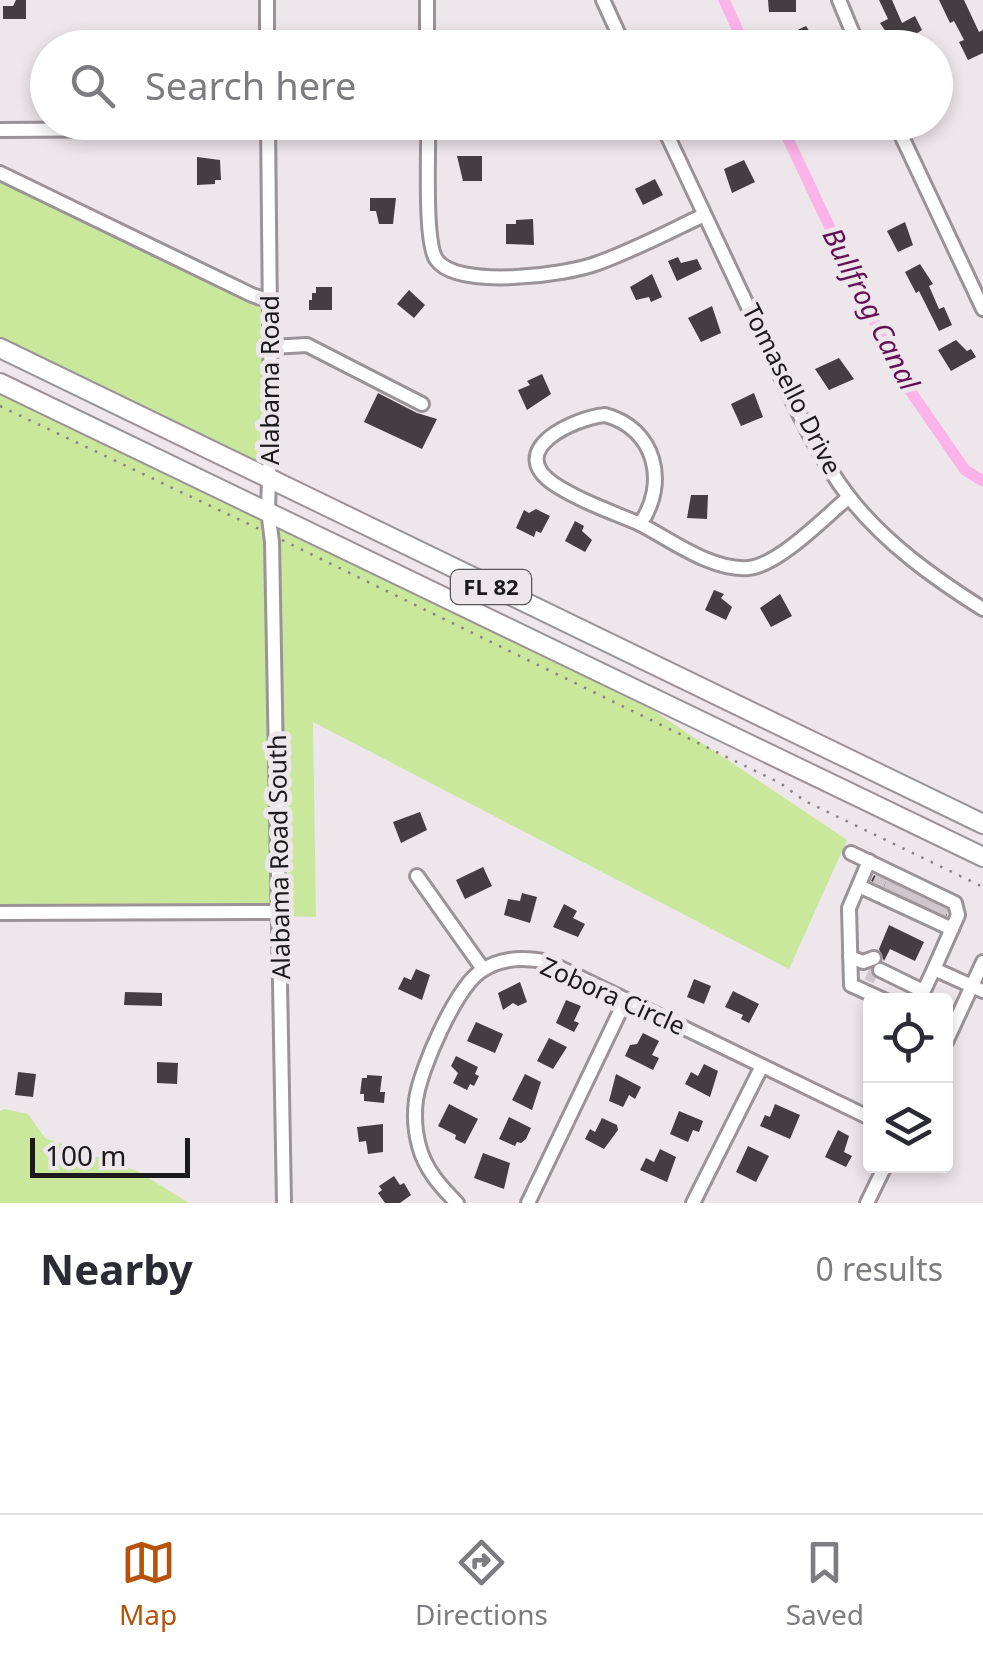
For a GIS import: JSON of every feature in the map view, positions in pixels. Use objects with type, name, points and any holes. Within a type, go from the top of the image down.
[{"type":"highway","name":"FL 82","points":[[0,348],[983,824]]},
{"type":"highway","name":"FL 82","points":[[0,383],[983,858]]},
{"type":"street","points":[[267,0],[268,30]]},
{"type":"street","points":[[427,0],[427,30]]},
{"type":"street","points":[[602,0],[616,30]]},
{"type":"street","points":[[839,0],[852,30]]},
{"type":"street","points":[[0,130],[30,129]]},
{"type":"street","name":"Alabama Road","points":[[268,140],[268,510]]},
{"type":"street","points":[[428,140],[430,246],[443,267],[454,273],[514,276],[595,265],[702,216]]},
{"type":"street","name":"Tomasello Drive","points":[[669,140],[702,216],[814,440],[850,497],[936,579],[983,609]]},
{"type":"street","points":[[904,140],[983,308]]},
{"type":"street","points":[[0,172],[270,301]]},
{"type":"street","points":[[271,347],[307,345],[422,404]]},
{"type":"street","points":[[640,524],[654,500],[656,471],[647,446],[630,424],[605,414],[587,416],[549,435],[539,456],[541,470],[552,483],[718,564],[748,568],[770,560],[850,497]]},
{"type":"street","name":"Alabama Road South","points":[[268,510],[272,542],[284,1203]]},
{"type":"street","points":[[851,853],[869,862],[952,929]]},
{"type":"street","points":[[869,862],[849,908],[872,966],[916,993]]},
{"type":"street","points":[[417,876],[483,969],[472,979],[452,1012],[429,1060],[416,1101],[415,1120],[423,1159],[440,1186],[457,1203]]},
{"type":"street","points":[[858,886],[955,903],[958,910],[952,929],[922,993]]},
{"type":"street","points":[[0,913],[280,912]]},
{"type":"street","name":"Zobora Circle","points":[[483,969],[520,958],[548,962],[863,1115]]},
{"type":"street","points":[[953,1025],[978,989],[983,962]]},
{"type":"street","points":[[870,993],[851,985],[872,966]]},
{"type":"street","points":[[934,969],[978,989]]},
{"type":"street","points":[[528,1203],[625,1000]]},
{"type":"street","points":[[693,1203],[762,1066]]},
{"type":"street","points":[[867,1203],[882,1173]]},
{"type":"path","points":[[0,406],[263,530]]},
{"type":"path","points":[[300,548],[983,886]]},
{"type":"green space","points":[[0,176],[265,293],[264,470],[0,342]]},
{"type":"green space","points":[[0,390],[635,698],[847,840],[789,969],[313,722],[316,917],[0,908]]},
{"type":"green space","points":[[0,1111],[28,1114],[45,1138],[137,1171],[189,1203],[0,1203]]},
{"type":"building","points":[[16,0],[26,0],[26,19],[3,19],[3,6],[13,6]]},
{"type":"building","points":[[768,0],[796,0],[796,12],[769,12]]},
{"type":"building","points":[[879,0],[892,0],[902,23],[915,16],[922,30],[885,30],[880,23],[888,19]]},
{"type":"building","points":[[939,0],[964,0],[979,32],[983,30],[983,53],[968,60],[959,42],[964,40]]},
{"type":"building","points":[[457,156],[482,156],[482,181],[463,181]]},
{"type":"building","points":[[197,157],[220,160],[221,180],[197,185]]},
{"type":"building","points":[[744,160],[755,182],[732,193],[724,169]]},
{"type":"building","points":[[655,179],[663,195],[643,205],[635,189]]},
{"type":"building","points":[[370,198],[396,198],[393,224],[379,224],[376,211],[370,211]]},
{"type":"building","points":[[533,219],[534,245],[506,244],[506,224]]},
{"type":"building","points":[[905,222],[913,245],[898,252],[887,231]]},
{"type":"building","points":[[678,257],[681,263],[697,259],[702,269],[677,281],[668,261]]},
{"type":"building","points":[[920,264],[933,284],[929,286],[939,309],[944,307],[952,325],[939,331],[905,272]]},
{"type":"building","points":[[652,274],[662,297],[651,302],[649,297],[636,300],[630,287]]},
{"type":"building","points":[[316,287],[332,287],[332,310],[309,310]]},
{"type":"building","points":[[409,290],[425,305],[414,318],[397,304]]},
{"type":"building","points":[[712,306],[721,333],[701,342],[688,318]]},
{"type":"building","points":[[956,340],[976,357],[951,371],[938,350]]},
{"type":"building","points":[[839,358],[854,379],[829,390],[815,369]]},
{"type":"building","points":[[542,374],[551,394],[527,410],[518,390]]},
{"type":"building","points":[[378,393],[437,419],[422,449],[364,422]]},
{"type":"building","points":[[754,393],[763,417],[741,426],[731,404]]},
{"type":"building","points":[[691,495],[708,495],[707,519],[687,518]]},
{"type":"building","points":[[536,509],[550,516],[541,533],[536,531],[534,537],[516,528],[524,510],[529,513]]},
{"type":"building","points":[[575,521],[584,526],[582,531],[592,540],[585,552],[565,541]]},
{"type":"building","points":[[714,590],[724,594],[721,598],[732,607],[726,620],[705,610]]},
{"type":"building","points":[[780,594],[792,616],[771,627],[760,608]]},
{"type":"building","points":[[420,812],[427,830],[401,843],[393,822]]},
{"type":"building","points":[[483,867],[492,886],[465,899],[456,880]]},
{"type":"building","points":[[874,875],[946,910],[947,916],[871,881]]},
{"type":"building","points":[[522,893],[537,897],[530,923],[504,915],[508,899],[520,901]]},
{"type":"building","points":[[564,904],[577,911],[573,918],[585,924],[578,937],[553,927]]},
{"type":"building","points":[[889,925],[924,942],[915,961],[890,949],[884,961],[879,949]]},
{"type":"building","points":[[416,969],[430,975],[422,1000],[398,989],[404,977],[411,980]]},
{"type":"building","points":[[694,979],[711,986],[704,1004],[687,997]]},
{"type":"building","points":[[520,982],[527,1002],[518,1006],[513,1003],[503,1010],[498,993]]},
{"type":"building","points":[[733,991],[759,1004],[749,1023],[741,1019],[743,1015],[725,1007]]},
{"type":"building","points":[[125,992],[162,993],[162,1006],[124,1005]]},
{"type":"building","points":[[566,1000],[581,1006],[574,1032],[556,1023]]},
{"type":"building","points":[[476,1022],[503,1034],[495,1053],[467,1041]]},
{"type":"building","points":[[643,1033],[659,1041],[652,1055],[659,1058],[653,1070],[625,1056]]},
{"type":"building","points":[[549,1038],[567,1047],[553,1069],[537,1061]]},
{"type":"building","points":[[456,1056],[478,1067],[475,1074],[479,1076],[467,1090],[453,1083],[458,1073],[451,1066]]},
{"type":"building","points":[[157,1062],[178,1063],[177,1084],[157,1083]]},
{"type":"building","points":[[704,1064],[718,1071],[710,1097],[685,1084],[691,1072],[698,1076]]},
{"type":"building","points":[[18,1072],[36,1074],[33,1097],[15,1095]]},
{"type":"building","points":[[525,1074],[541,1082],[532,1110],[512,1100]]},
{"type":"building","points":[[616,1074],[641,1087],[635,1099],[629,1095],[623,1107],[609,1101]]},
{"type":"building","points":[[382,1076],[380,1092],[385,1092],[384,1103],[364,1101],[364,1094],[360,1094],[362,1078]]},
{"type":"building","points":[[449,1104],[478,1119],[465,1144],[438,1126]]},
{"type":"building","points":[[775,1104],[800,1115],[790,1139],[760,1126],[765,1115],[770,1117]]},
{"type":"building","points":[[679,1111],[703,1121],[699,1132],[693,1130],[688,1142],[670,1134]]},
{"type":"building","points":[[509,1117],[531,1128],[526,1139],[515,1146],[499,1139]]},
{"type":"building","points":[[602,1118],[617,1125],[618,1130],[604,1149],[585,1139],[590,1129],[595,1132]]},
{"type":"building","points":[[383,1124],[383,1152],[368,1154],[366,1141],[359,1142],[357,1127]]},
{"type":"building","points":[[838,1130],[849,1136],[844,1152],[852,1156],[846,1167],[825,1157]]},
{"type":"building","points":[[748,1146],[769,1156],[756,1182],[736,1172]]},
{"type":"building","points":[[660,1149],[676,1157],[667,1182],[640,1170],[646,1158],[654,1162]]},
{"type":"building","points":[[483,1153],[510,1163],[504,1189],[474,1178]]},
{"type":"building","points":[[394,1176],[411,1195],[400,1203],[385,1203],[378,1193],[382,1190],[379,1186]]},
{"type":"waterway","name":"Bullfrog Canal","points":[[724,0],[738,30]]},
{"type":"waterway","name":"Bullfrog Canal","points":[[789,140],[900,376],[965,470],[983,481]]},
{"type":"tunnel","points":[[878,885],[882,876]]},
{"type":"tunnel","points":[[889,890],[893,881]]},
{"type":"tunnel","points":[[899,895],[903,886]]},
{"type":"tunnel","points":[[909,900],[913,891]]},
{"type":"tunnel","points":[[919,905],[924,896]]},
{"type":"tunnel","points":[[930,910],[934,901]]},
{"type":"tunnel","points":[[939,915],[944,906]]},
{"type":"tunnel","points":[[867,974],[876,978]]}]
